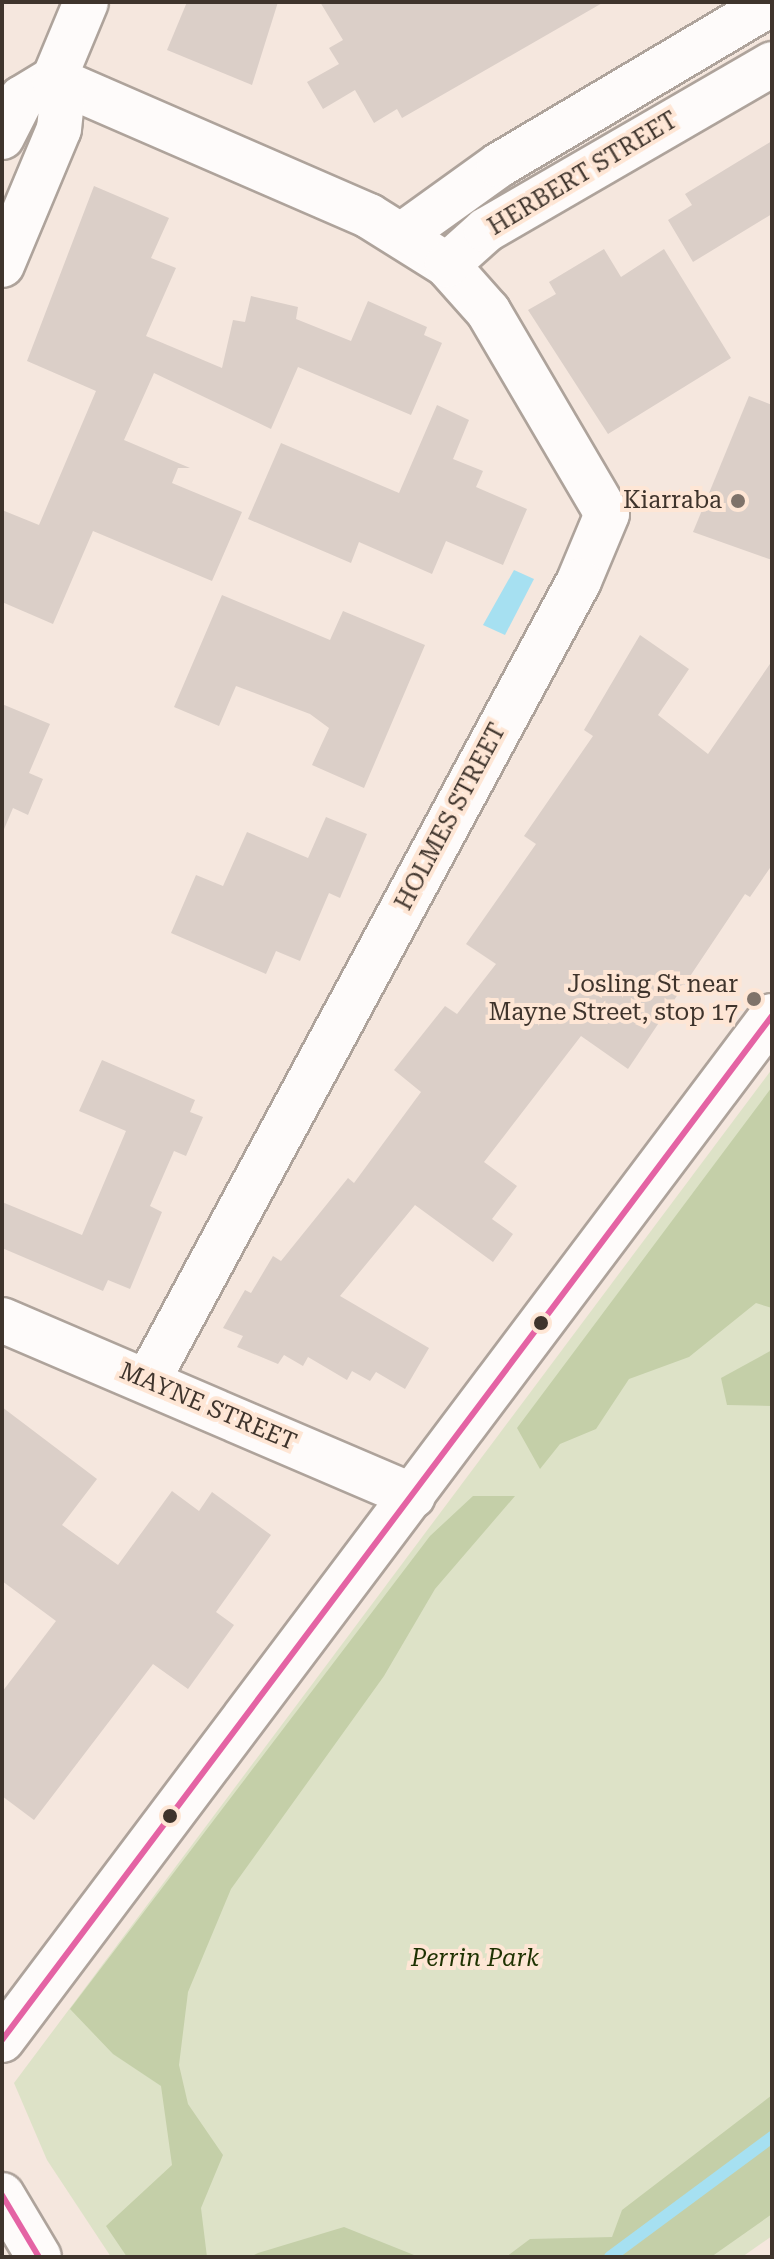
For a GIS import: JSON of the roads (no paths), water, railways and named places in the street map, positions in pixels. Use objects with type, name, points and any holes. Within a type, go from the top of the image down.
[{"type":"street","points":[[2,137],[22,98],[54,79],[86,2]]},
{"type":"street","name":"HERBERT STREET","points":[[403,234],[471,182],[772,3]]},
{"type":"street","name":"HERBERT STREET","points":[[447,265],[486,230],[772,64]]},
{"type":"street","points":[[54,79],[403,234],[447,265]]},
{"type":"street","points":[[2,265],[59,129],[62,102],[54,79]]},
{"type":"street","name":"HOLMES STREET","points":[[148,1380],[605,527],[600,494],[488,311],[447,265]]},
{"type":"street","points":[[2,2040],[772,1016]]},
{"type":"street","name":"MAYNE STREET","points":[[2,1320],[413,1496]]},
{"type":"street","points":[[2,2195],[39,2257]]},
{"type":"water","points":[[514,570],[534,579],[505,635],[483,625]]},
{"type":"waterway","points":[[610,2257],[772,2137]]},
{"type":"place","name":"Kiarraba","points":[[738,501]]},
{"type":"place","name":"Josling St near Mayne Street, stop 17","points":[[754,999]]},
{"type":"park label","name":"Perrin Park","points":[[475,1959]]}]
